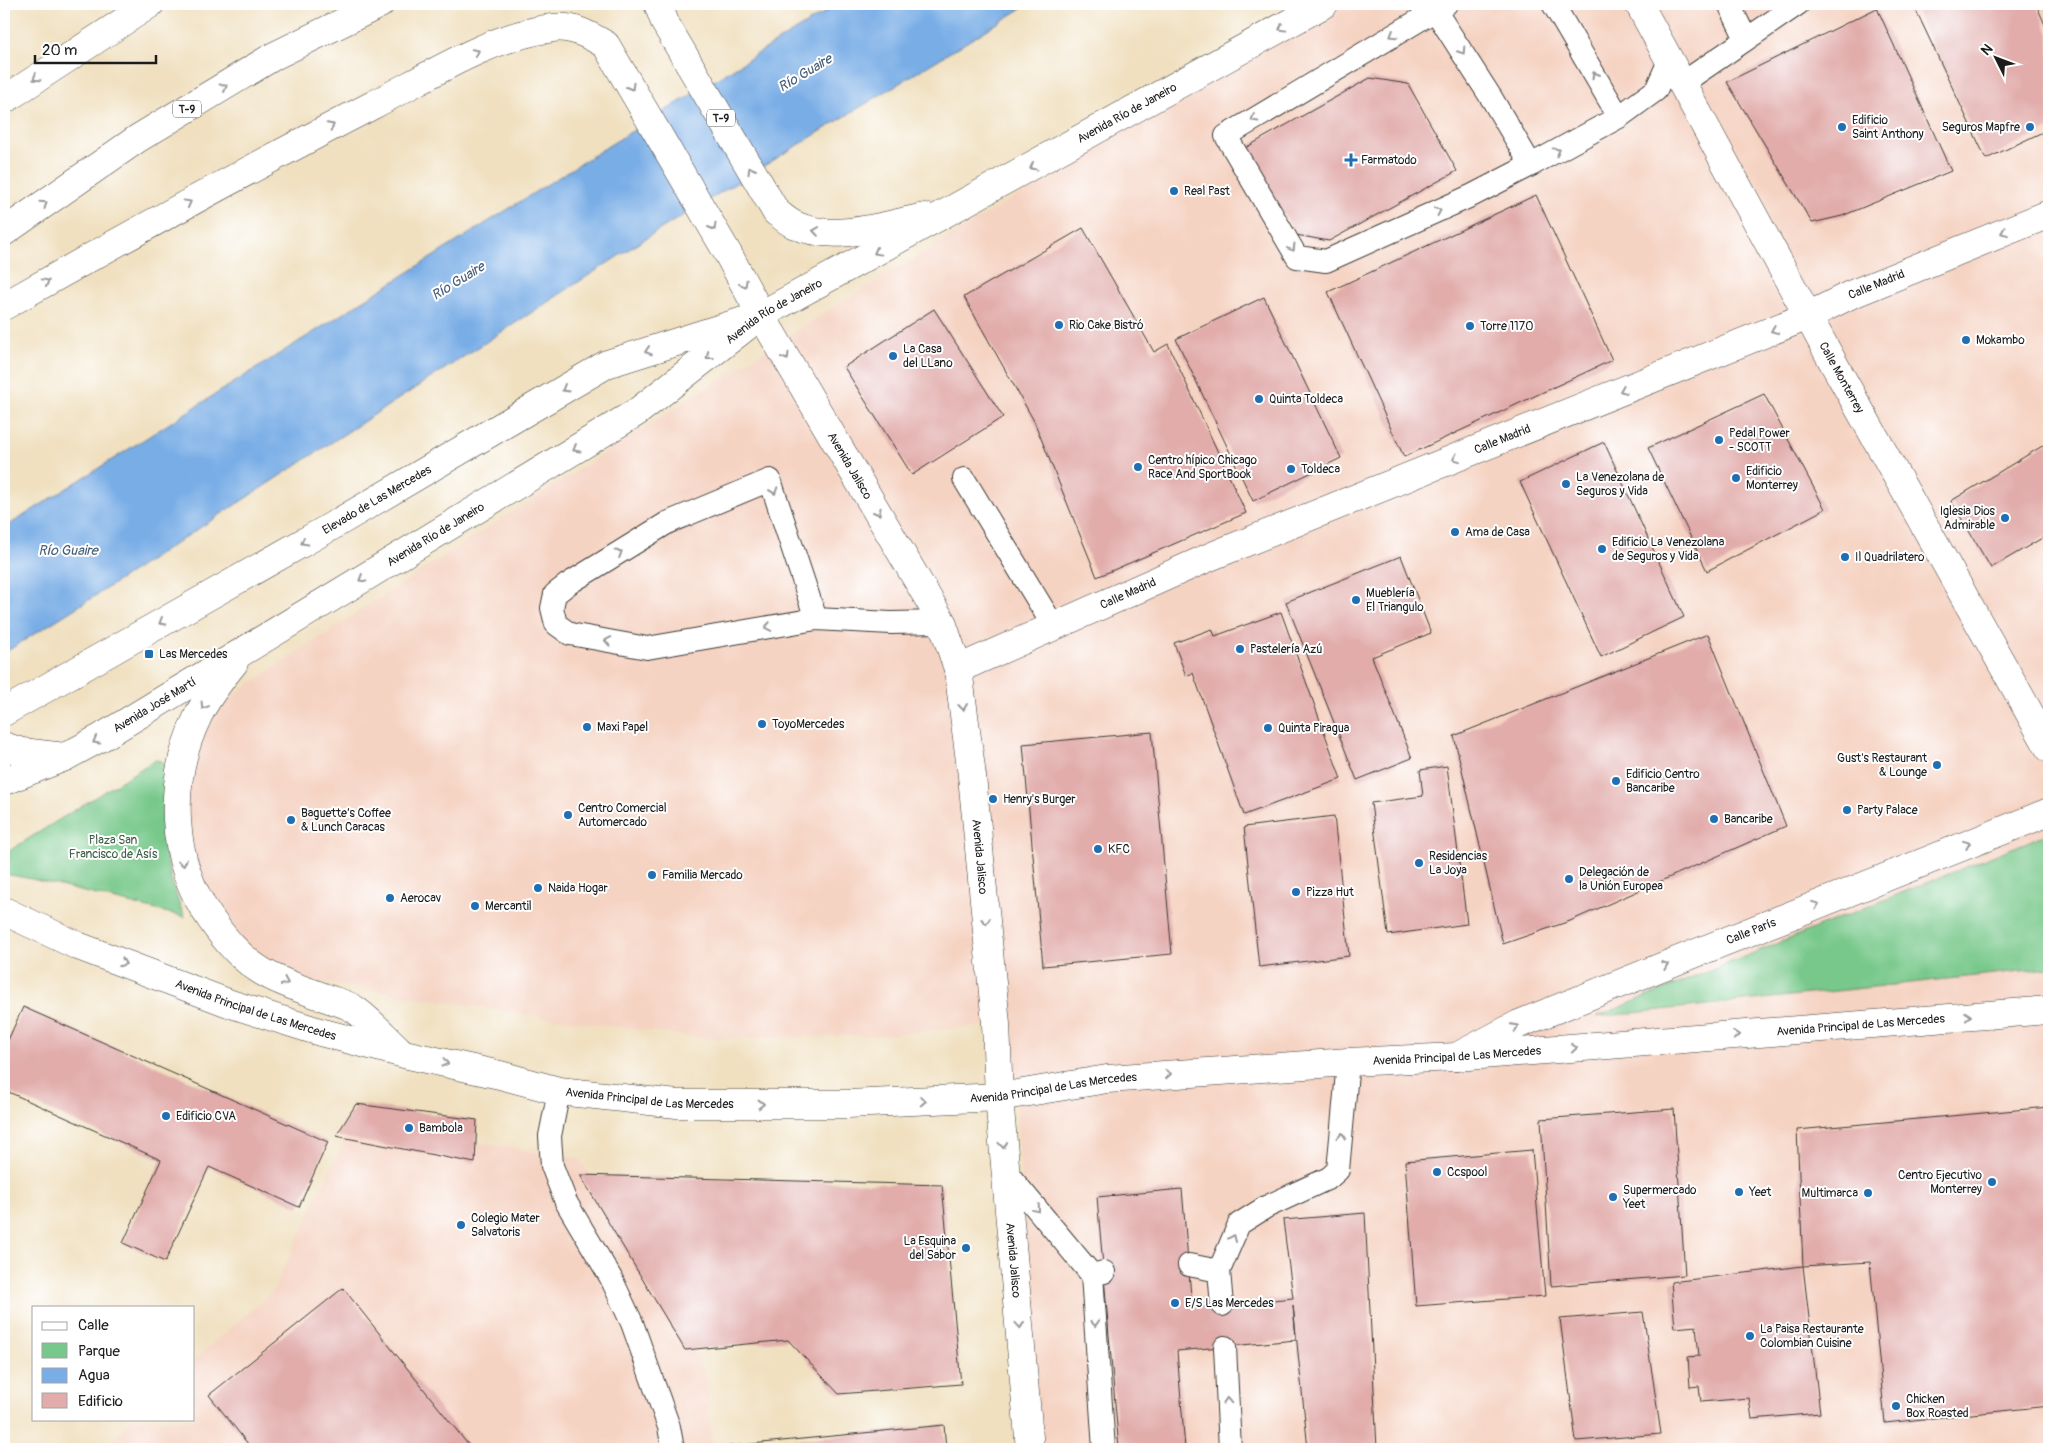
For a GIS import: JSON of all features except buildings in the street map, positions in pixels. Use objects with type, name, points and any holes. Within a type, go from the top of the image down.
[{"type":"main road","points":[[4,100],[150,4]]},
{"type":"main road","name":"T-9","points":[[4,232],[137,139],[274,56],[380,4]]},
{"type":"main road","name":"Avenida Río de Janeiro","points":[[242,652],[637,412],[762,315],[1324,4]]},
{"type":"main road","name":"Calle Monterrey","points":[[1639,4],[1808,316],[2049,748]]},
{"type":"main road","name":"T-9","points":[[662,14],[776,212],[793,225],[816,232],[847,232],[951,212]]},
{"type":"main road","name":"Avenida Jalisco","points":[[4,306],[276,155],[484,47],[555,27],[575,30],[606,45],[942,622],[958,669],[972,776],[996,1014],[999,1097],[1030,1449]]},
{"type":"main road","name":"Calle Madrid","points":[[958,669],[1212,556],[1808,316],[1850,295],[2049,214]]},
{"type":"main road","name":"Elevado de Las Mercedes","points":[[4,712],[327,529],[607,364],[762,315]]},
{"type":"main road","points":[[242,652],[216,685],[197,716],[186,750],[179,780],[177,809],[178,840],[186,874],[199,903],[236,951],[263,972],[354,1009],[404,1054]]},
{"type":"main road","name":"Avenida José Martí","points":[[4,781],[66,757],[242,652]]},
{"type":"main road","points":[[4,746],[22,752],[66,757]]},
{"type":"main road","name":"Calle París","points":[[1456,1057],[1520,1024],[2049,812]]},
{"type":"main road","points":[[4,911],[78,946]]},
{"type":"main road","points":[[4,928],[78,946]]},
{"type":"main road","name":"Avenida Principal de Las Mercedes","points":[[78,946],[231,1004],[320,1032],[404,1054],[500,1075],[559,1092],[677,1104],[848,1104],[999,1097],[1107,1079],[1348,1062],[1456,1057],[2049,1010]]},
{"type":"lane","points":[[1554,4],[1619,117]]},
{"type":"lane","points":[[1729,4],[1746,39]]},
{"type":"lane","points":[[1531,165],[1437,6],[1226,136],[1297,257],[1326,261],[1473,195],[1531,165],[1619,117],[1656,90],[1675,72],[1746,39],[1798,4]]},
{"type":"lane","points":[[964,479],[1054,627]]},
{"type":"lane","points":[[816,619],[770,480],[667,523],[568,584],[555,594],[552,608],[556,624],[570,634],[647,648],[816,619],[891,623],[942,622]]},
{"type":"lane","points":[[1222,1305],[1219,1271],[1239,1224],[1266,1207],[1328,1178],[1338,1170],[1348,1062]]},
{"type":"lane","points":[[559,1092],[550,1136],[552,1166],[566,1202],[611,1278],[632,1323],[669,1427],[673,1449]]},
{"type":"lane","points":[[1006,1172],[1098,1273],[1104,1449]]},
{"type":"lane","points":[[1189,1265],[1219,1271]]},
{"type":"lane","points":[[1225,1347],[1230,1449]]},
{"type":"shaded area","points":[[1346,4],[2049,4],[2049,1449],[1038,1449],[1011,1023],[886,1035],[708,1039],[537,1016],[300,979],[245,956],[194,895],[180,758],[202,724],[228,698],[450,552],[816,318],[1171,102]]},
{"type":"shaded area","name":"Colegio Mater Salvatoris","points":[[354,1119],[393,1128],[580,1159],[706,1373],[712,1449],[104,1449],[131,1420],[195,1420],[195,1359],[273,1291]]},
{"type":"green space","name":"Plaza San Francisco de Asís","points":[[155,760],[161,761],[167,769],[164,827],[167,862],[171,880],[185,917],[32,879],[10,875],[4,876],[4,854]]},
{"type":"green space","points":[[2049,833],[2049,968],[1596,1017]]},
{"type":"water","name":"Río Guaire","points":[[838,4],[1029,4],[651,235],[4,653],[4,528],[600,151]]},
{"type":"place","name":"Edificio Saint Anthony","points":[[1842,127]]},
{"type":"place","name":"Seguros Mapfre","points":[[2030,127]]},
{"type":"place","name":"Farmatodo","points":[[1351,160]]},
{"type":"place","name":"Real Past","points":[[1174,191]]},
{"type":"place","name":"Rio Cake Bistró","points":[[1059,325]]},
{"type":"place","name":"Torre 1170","points":[[1470,326]]},
{"type":"place","name":"Mokambo","points":[[1966,340]]},
{"type":"place","name":"La Casa del LLano","points":[[893,356]]},
{"type":"place","name":"Quinta Toldeca","points":[[1259,399]]},
{"type":"place","name":"Pedal Power - SCOTT","points":[[1719,440]]},
{"type":"place","name":"Centro hípico Chicago Race And SportBook","points":[[1138,467]]},
{"type":"place","name":"Toldeca","points":[[1291,469]]},
{"type":"place","name":"Edificio Monterrey","points":[[1736,478]]},
{"type":"place","name":"La Venezolana de Seguros y Vida","points":[[1566,484]]},
{"type":"place","name":"Iglesia Dios Admirable","points":[[2005,518]]},
{"type":"place","name":"Ama de Casa","points":[[1455,532]]},
{"type":"place","name":"Edificio La Venezolana de Seguros y Vida","points":[[1602,549]]},
{"type":"place","name":"Il Quadrilatero","points":[[1845,557]]},
{"type":"place","name":"Mueblería El Triangulo","points":[[1356,600]]},
{"type":"place","name":"Pastelería Azú","points":[[1240,649]]},
{"type":"place","name":"Las Mercedes","points":[[149,654]]},
{"type":"place","name":"ToyoMercedes","points":[[762,724]]},
{"type":"place","name":"Maxi Papel","points":[[587,727]]},
{"type":"place","name":"Quinta Piragua","points":[[1268,728]]},
{"type":"place","name":"Gust's Restaurant & Lounge","points":[[1937,765]]},
{"type":"place","name":"Edificio Centro Bancaribe","points":[[1616,781]]},
{"type":"place","name":"Henry's Burger","points":[[993,799]]},
{"type":"place","name":"Party Palace","points":[[1847,810]]},
{"type":"place","name":"Centro Comercial Automercado","points":[[568,815]]},
{"type":"place","name":"Bancaribe","points":[[1714,819]]},
{"type":"place","name":"Baguette’s Coffee & Lunch Caracas","points":[[291,820]]},
{"type":"place","name":"KFC","points":[[1098,849]]},
{"type":"place","name":"Residencias La Joya","points":[[1419,863]]},
{"type":"place","name":"Familia Mercado","points":[[652,875]]},
{"type":"place","name":"Delegación de la Unión Europea","points":[[1569,879]]},
{"type":"place","name":"Naida Hogar","points":[[538,888]]},
{"type":"place","name":"Pizza Hut","points":[[1296,892]]},
{"type":"place","name":"Aerocav","points":[[390,898]]},
{"type":"place","name":"Mercantil","points":[[475,906]]},
{"type":"place","name":"Edificio CVA","points":[[166,1116]]},
{"type":"place","name":"Bambola","points":[[409,1128]]},
{"type":"place","name":"Ccspool","points":[[1437,1172]]},
{"type":"place","name":"Centro Ejecutivo Monterrey","points":[[1992,1182]]},
{"type":"place","name":"Yeet","points":[[1739,1192]]},
{"type":"place","name":"Multimarca","points":[[1868,1193]]},
{"type":"place","name":"Supermercado Yeet","points":[[1613,1197]]},
{"type":"place","name":"Colegio Mater Salvatoris","points":[[461,1225]]},
{"type":"place","name":"La Esquina del Sabor","points":[[966,1248]]},
{"type":"place","name":"E/S Las Mercedes","points":[[1175,1303]]},
{"type":"place","name":"La Paisa Restaurante Colombian Cuisine","points":[[1750,1336]]},
{"type":"place","name":"Chicken Box Roasted","points":[[1896,1406]]}]
